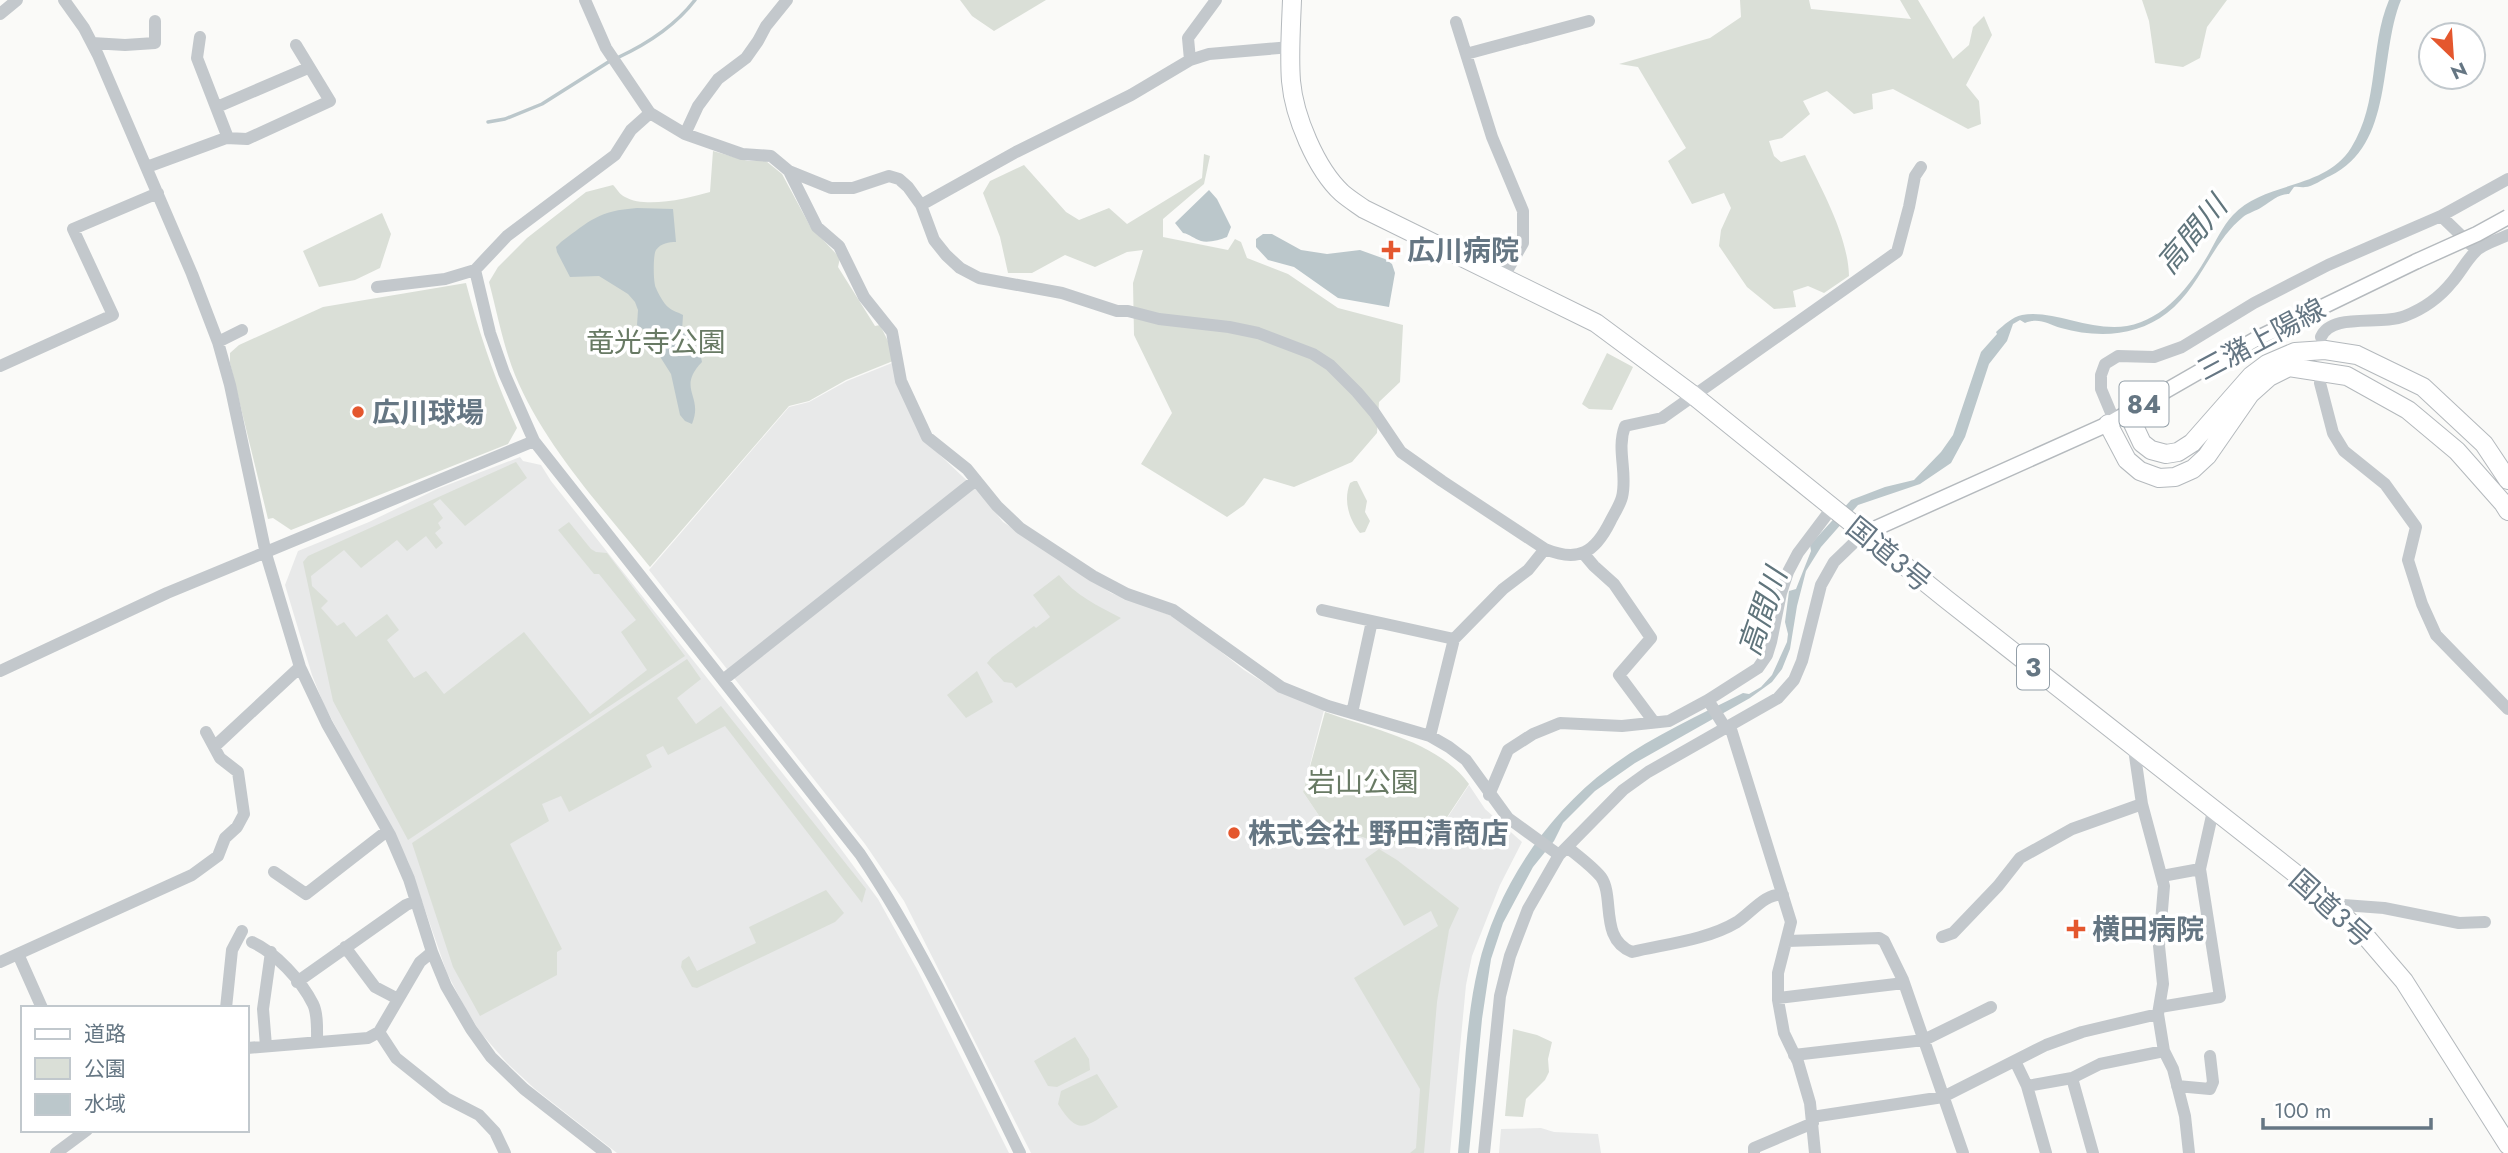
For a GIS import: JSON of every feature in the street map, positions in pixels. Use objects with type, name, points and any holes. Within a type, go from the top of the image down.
[{"type":"highway","name":"国道3号","points":[[1292,0],[1291,83],[1303,130],[1322,167],[1341,192],[1364,209],[1596,323],[1693,395],[2213,811],[2315,889],[2368,939],[2404,981],[2508,1145]]},
{"type":"highway","points":[[2117,419],[2151,450],[2166,454],[2178,452],[2192,443],[2250,376],[2267,364],[2294,352],[2325,350],[2357,355],[2423,387],[2484,444],[2508,458]]},
{"type":"highway","points":[[2117,419],[2127,460],[2140,471],[2159,478],[2175,477],[2193,469],[2207,456],[2250,394],[2269,377],[2289,367],[2347,376],[2408,410],[2428,426],[2457,451],[2508,511]]},
{"type":"highway","points":[[2484,444],[2508,481]]},
{"type":"main road","name":"三潴上陽線","points":[[1858,529],[2117,419],[2256,339],[2508,217]]},
{"type":"street","points":[[0,14],[17,0]]},
{"type":"street","points":[[64,0],[92,43],[158,193],[218,342],[230,385],[266,554],[300,667],[327,724],[387,831],[409,879],[432,952],[446,986],[491,1057],[524,1089],[606,1153]]},
{"type":"street","points":[[585,0],[606,48],[650,113],[685,134],[742,154],[771,156],[789,171],[831,188],[853,188],[890,176],[908,187],[921,205],[934,240],[946,255],[960,268],[979,278],[1062,293],[1118,311],[1249,331],[1313,354],[1330,365],[1357,392],[1401,452],[1545,549],[1562,556],[1583,554],[1591,549],[1602,538],[1622,498],[1624,477],[1620,450],[1625,426],[1662,418],[1897,252],[1914,176],[1921,167]]},
{"type":"street","points":[[685,134],[698,106],[718,79],[746,58],[766,26],[787,0]]},
{"type":"street","points":[[1190,60],[1188,38],[1216,0]]},
{"type":"street","points":[[92,43],[155,43],[155,21]]},
{"type":"street","points":[[1466,54],[1589,21]]},
{"type":"street","points":[[1456,22],[1492,137],[1523,211],[1523,243],[1504,276]]},
{"type":"street","points":[[200,37],[197,58],[228,138]]},
{"type":"street","points":[[147,167],[228,138],[247,139],[330,101],[296,45]]},
{"type":"street","points":[[921,205],[1016,152],[1131,95],[1190,60],[1209,54],[1291,47]]},
{"type":"street","points":[[218,107],[308,68]]},
{"type":"street","points":[[377,287],[445,279],[475,271],[508,236],[615,155],[631,131],[650,113]]},
{"type":"street","points":[[789,171],[817,227],[839,246],[864,297],[892,331],[901,381],[928,437],[967,468],[997,506],[1020,528],[1093,576],[1127,594],[1173,610],[1281,687],[1352,713],[1430,736],[1466,760],[1508,818],[1602,878],[1607,913],[1615,936],[1624,949],[1632,952],[1722,930],[1769,897],[1783,895]]},
{"type":"street","points":[[2117,419],[2101,388],[2101,375],[2105,364],[2118,356],[2154,356],[2182,347],[2254,303],[2328,265],[2441,216],[2508,179]]},
{"type":"street","points":[[0,366],[113,315],[73,229],[158,193]]},
{"type":"street","points":[[2441,216],[2476,250]]},
{"type":"street","points":[[2321,337],[2324,329],[2337,321],[2382,322],[2404,317],[2428,305],[2452,283],[2476,250],[2508,235]]},
{"type":"street","points":[[475,271],[503,373],[534,441],[860,854],[894,904],[922,954],[1020,1153]]},
{"type":"street","points":[[218,342],[242,330]]},
{"type":"street","points":[[2320,383],[2333,433],[2344,452],[2385,484],[2416,527],[2407,560],[2436,635],[2508,709]]},
{"type":"street","points":[[0,671],[167,593],[534,441]]},
{"type":"street","points":[[723,680],[976,480]]},
{"type":"street","points":[[1489,795],[1508,750],[1533,734],[1560,723],[1622,726],[1669,721],[1709,702],[1758,668],[1767,654],[1788,572],[1798,553],[1834,509]]},
{"type":"street","points":[[1484,1153],[1498,1009],[1510,956],[1528,909],[1560,850],[1623,790],[1648,772],[1778,698],[1794,680],[1802,661],[1821,585],[1858,529]]},
{"type":"street","points":[[1430,736],[1454,639],[1503,589],[1528,570],[1545,549]]},
{"type":"street","points":[[1583,554],[1614,584],[1651,638],[1619,675],[1654,722]]},
{"type":"street","points":[[1322,610],[1454,639]]},
{"type":"street","points":[[1352,713],[1372,621]]},
{"type":"street","points":[[214,747],[300,667]]},
{"type":"street","points":[[1709,702],[1726,726],[1791,922],[1778,973],[1778,998],[1783,1033],[1794,1055],[1810,1103],[1815,1153]]},
{"type":"street","points":[[0,962],[192,875],[219,856],[225,838],[237,827],[244,814],[238,772],[220,758],[206,732]]},
{"type":"street","points":[[2134,748],[2142,804],[2165,886],[2159,946],[2163,984],[2159,1010],[2164,1051],[2173,1069],[2185,1116],[2189,1153]]},
{"type":"street","points":[[1942,937],[1953,933],[1998,886],[2020,858],[2073,828],[2142,804]]},
{"type":"street","points":[[1754,1153],[1754,1148],[1813,1120],[1943,1097],[2046,1045],[2082,1032],[2159,1010],[2220,997],[2200,869],[2213,811]]},
{"type":"street","points":[[274,872],[306,894],[387,831]]},
{"type":"street","points":[[2162,876],[2200,869]]},
{"type":"street","points":[[297,982],[406,905],[416,901]]},
{"type":"street","points":[[2330,904],[2384,908],[2459,923],[2485,922]]},
{"type":"street","points":[[226,1006],[232,950],[242,931]]},
{"type":"street","points":[[1787,941],[1879,938],[1884,941],[1904,983],[1963,1153]]},
{"type":"street","points":[[252,942],[281,960],[315,1006],[317,1042]]},
{"type":"street","points":[[345,947],[374,987],[398,999]]},
{"type":"street","points":[[266,1046],[263,1009],[271,952]]},
{"type":"street","points":[[248,1048],[368,1038],[379,1032],[420,962],[432,952]]},
{"type":"street","points":[[18,954],[41,1006]]},
{"type":"street","points":[[1778,998],[1904,983]]},
{"type":"street","points":[[1794,1055],[1924,1040],[1990,1007]]},
{"type":"street","points":[[379,1032],[396,1058],[446,1098],[479,1115],[495,1132],[505,1153]]},
{"type":"street","points":[[2027,1086],[2072,1078],[2100,1064],[2164,1051]]},
{"type":"street","points":[[2177,1086],[2210,1089],[2213,1082],[2210,1056]]},
{"type":"street","points":[[2015,1061],[2027,1086],[2046,1153]]},
{"type":"street","points":[[2072,1078],[2093,1153]]},
{"type":"street","points":[[56,1153],[84,1132]]},
{"type":"shaded area","points":[[892,363],[924,440],[980,493],[1003,522],[1111,593],[1172,616],[1187,625],[1244,670],[1274,689],[1324,710],[1303,792],[1326,826],[1381,843],[1428,847],[1469,785],[1485,809],[1522,842],[1500,885],[1472,956],[1466,985],[1450,1153],[1031,1153],[904,901],[865,844],[649,570],[789,407],[809,402],[847,381]]},
{"type":"shaded area","points":[[520,457],[523,461],[541,465],[818,818],[878,899],[918,971],[1009,1153],[617,1153],[535,1089],[507,1063],[481,1033],[447,973],[408,861],[324,705],[312,675],[285,585],[298,551],[369,522],[437,489]]},
{"type":"shaded area","points":[[1541,1128],[1554,1132],[1598,1134],[1601,1153],[1499,1153],[1501,1129]]},
{"type":"green space","points":[[960,0],[1046,0],[994,31],[972,16]]},
{"type":"green space","points":[[1740,0],[1809,0],[1811,9],[1911,19],[1900,0],[1918,0],[1953,59],[1969,45],[1973,27],[1984,16],[1992,35],[1966,85],[1979,101],[1981,124],[1968,129],[1893,89],[1872,94],[1873,109],[1854,114],[1827,91],[1803,101],[1810,114],[1782,138],[1769,141],[1774,156],[1781,162],[1805,155],[1833,214],[1848,261],[1849,276],[1824,293],[1808,286],[1793,291],[1796,307],[1774,309],[1747,287],[1719,246],[1721,230],[1731,208],[1724,193],[1692,204],[1668,161],[1686,148],[1638,67],[1619,64],[1710,38],[1741,17]]},
{"type":"green space","points":[[2142,0],[2227,0],[2207,27],[2200,58],[2183,67],[2155,63],[2149,21]]},
{"type":"green space","name":"竜光寺公園","points":[[713,151],[748,161],[766,161],[782,174],[810,226],[840,258],[838,267],[875,326],[880,325],[891,347],[893,361],[846,380],[809,401],[789,406],[650,567],[575,475],[527,401],[507,352],[489,282],[498,267],[527,238],[586,192],[613,185],[625,197],[656,202],[710,192]]},
{"type":"green space","points":[[1204,154],[1210,156],[1204,184],[1163,219],[1163,237],[1228,250],[1235,239],[1241,242],[1247,258],[1288,274],[1338,308],[1403,325],[1400,382],[1379,402],[1377,433],[1352,462],[1294,487],[1264,478],[1244,505],[1227,517],[1141,464],[1172,413],[1134,335],[1133,283],[1143,250],[1127,252],[1095,267],[1065,255],[1032,273],[1008,273],[1000,237],[983,193],[990,181],[1024,165],[1066,212],[1079,220],[1109,208],[1127,224],[1202,178]]},
{"type":"green space","points":[[382,213],[391,234],[380,268],[355,280],[319,287],[303,251]]},
{"type":"green space","points":[[466,283],[488,356],[517,428],[508,444],[291,530],[273,518],[268,519],[230,363],[230,353],[239,345],[323,307]]},
{"type":"green space","points":[[1607,353],[1633,367],[1612,410],[1589,409],[1582,404]]},
{"type":"green space","points":[[516,462],[527,478],[465,526],[440,499],[433,504],[443,518],[438,523],[441,528],[435,533],[443,543],[436,549],[426,536],[407,551],[397,540],[361,568],[344,550],[311,576],[312,586],[328,601],[321,608],[337,626],[344,622],[356,637],[387,614],[399,630],[387,640],[414,678],[426,671],[444,694],[524,632],[590,714],[647,670],[621,632],[636,620],[599,574],[594,574],[558,530],[569,522],[591,549],[607,553],[685,656],[408,840],[333,701],[303,562],[308,556]]},
{"type":"green space","points":[[1357,481],[1367,501],[1365,512],[1370,521],[1365,532],[1360,533],[1350,516],[1347,503],[1350,483]]},
{"type":"green space","points":[[1059,575],[1080,594],[1121,618],[1016,688],[1012,683],[1004,682],[987,663],[1034,626],[1036,628],[1050,617],[1033,595]]},
{"type":"green space","points":[[687,659],[701,679],[677,698],[696,724],[721,706],[866,889],[862,903],[725,726],[668,755],[663,746],[646,755],[652,767],[569,812],[561,796],[542,804],[549,821],[510,844],[562,949],[557,952],[557,975],[480,1016],[453,967],[412,843]]},
{"type":"green space","points":[[977,671],[993,702],[966,718],[947,695]]},
{"type":"green space","name":"岩山公園","points":[[1325,712],[1423,747],[1440,757],[1469,784],[1428,846],[1381,843],[1326,826],[1303,792]]},
{"type":"green space","points":[[1379,849],[1459,908],[1449,930],[1437,1002],[1424,1153],[1410,1153],[1416,1148],[1420,1089],[1354,978],[1438,926],[1431,911],[1404,926],[1365,859]]},
{"type":"green space","points":[[826,890],[844,913],[835,922],[697,988],[692,987],[681,967],[682,961],[689,956],[697,971],[756,943],[749,927]]},
{"type":"green space","points":[[1513,1029],[1552,1042],[1548,1059],[1549,1072],[1545,1080],[1526,1099],[1523,1117],[1505,1116]]},
{"type":"green space","points":[[1075,1037],[1089,1059],[1090,1070],[1057,1087],[1048,1086],[1034,1061]]},
{"type":"green space","points":[[1097,1074],[1118,1107],[1091,1123],[1078,1125],[1072,1122],[1058,1104],[1061,1091]]},
{"type":"water","points":[[2389,0],[2401,0],[2394,22],[2381,97],[2375,121],[2365,143],[2351,162],[2308,187],[2294,187],[2289,194],[2278,197],[2243,217],[2222,239],[2178,303],[2155,321],[2129,331],[2102,334],[2075,331],[2039,321],[2025,323],[2020,320],[2013,324],[2007,341],[1989,364],[1965,437],[1951,463],[1920,484],[1858,505],[1821,547],[1806,571],[1790,649],[1782,669],[1772,682],[1750,698],[1635,763],[1595,791],[1563,823],[1554,841],[1533,867],[1503,923],[1491,959],[1482,1019],[1469,1153],[1458,1153],[1467,1037],[1478,968],[1486,939],[1510,883],[1544,832],[1586,787],[1609,768],[1692,719],[1743,693],[1749,694],[1761,687],[1772,675],[1787,642],[1785,622],[1789,591],[1796,589],[1811,551],[1810,545],[1851,500],[1885,487],[1914,480],[1941,452],[1953,435],[1981,352],[2005,324],[2018,316],[2034,314],[2113,327],[2141,322],[2165,309],[2175,300],[2201,267],[2226,224],[2246,204],[2310,179],[2340,162],[2351,148],[2366,112],[2379,36]]},
{"type":"water","points":[[1209,190],[1217,199],[1231,227],[1227,237],[1204,242],[1183,233],[1175,223]]},
{"type":"water","points":[[637,208],[673,209],[676,242],[663,244],[656,250],[654,281],[666,306],[683,315],[682,331],[700,353],[702,362],[691,379],[695,406],[692,424],[680,415],[671,374],[659,355],[656,338],[637,325],[638,310],[635,302],[628,294],[599,276],[570,277],[557,252],[556,247],[561,242],[596,218],[613,211]]},
{"type":"water","points":[[1263,234],[1272,234],[1301,250],[1327,254],[1360,250],[1385,259],[1392,264],[1395,273],[1389,307],[1338,298],[1294,267],[1268,260],[1256,247],[1256,239]]},
{"type":"waterway","points":[[617,58],[659,34],[679,18],[695,0]]},
{"type":"waterway","points":[[488,122],[505,119],[542,104],[610,61]]},
{"type":"place","name":"広川病院","points":[[1391,250]]},
{"type":"place","name":"広川球場","points":[[358,412]]},
{"type":"place","name":"株式会社 野田清商店","points":[[1234,833]]},
{"type":"place","name":"横田病院","points":[[2076,929]]},
{"type":"water label","name":"高間川","points":[[2192,235]]},
{"type":"water label","name":"高間川","points":[[1763,612]]}]
